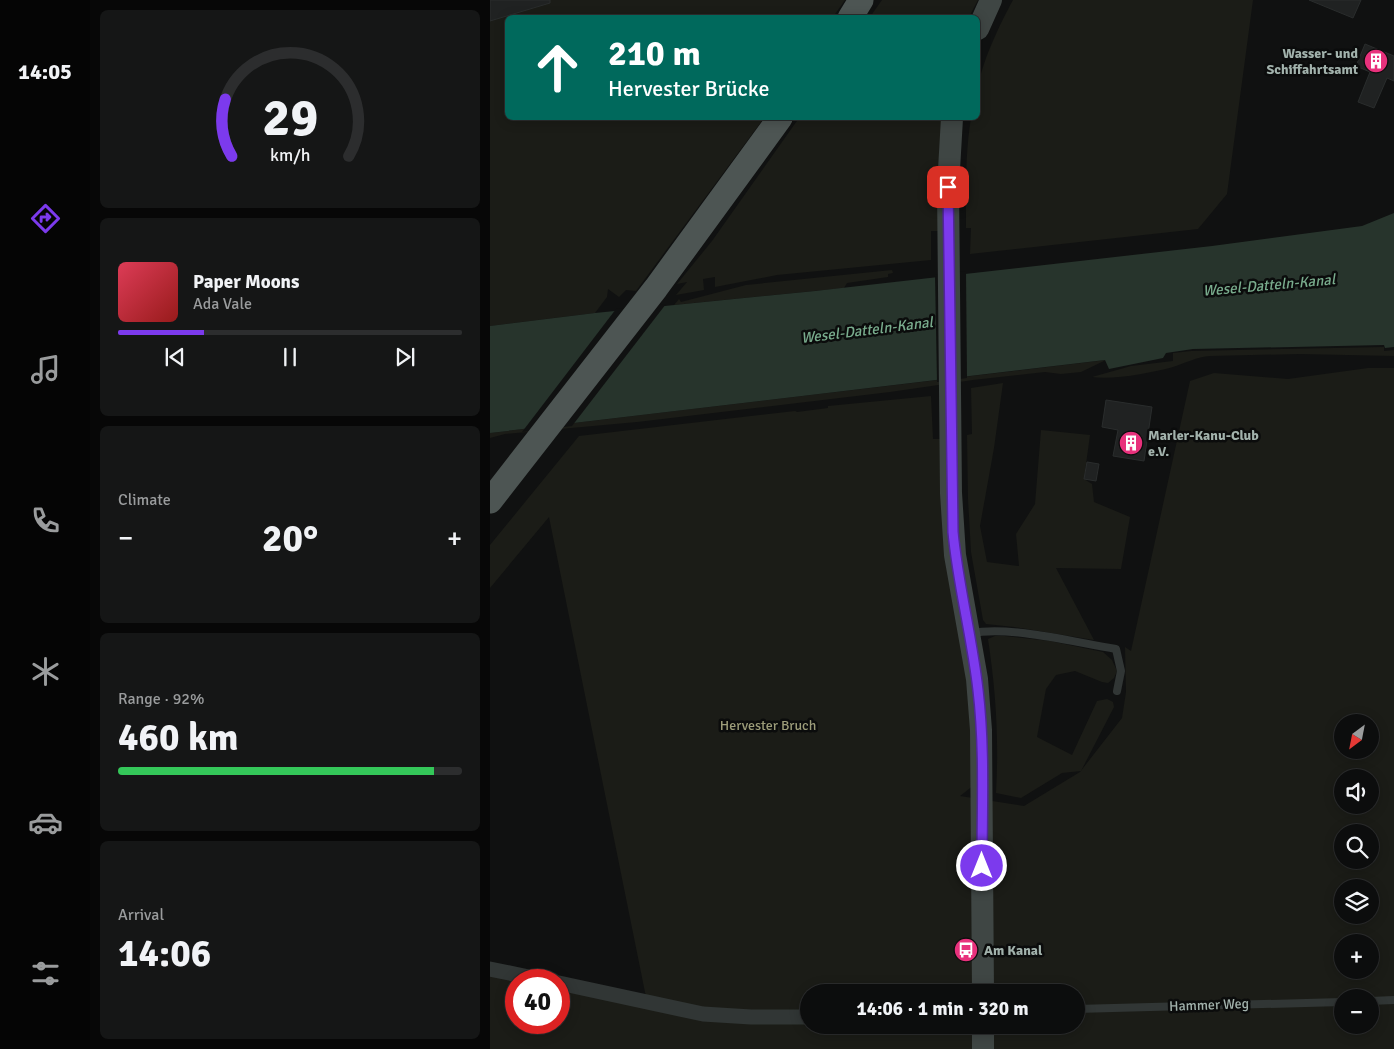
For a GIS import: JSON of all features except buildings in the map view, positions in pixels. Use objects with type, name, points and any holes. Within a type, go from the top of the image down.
[{"type":"main road","points":[[852,15],[861,0]]},
{"type":"main road","points":[[490,501],[656,288],[779,120]]},
{"type":"street","points":[[980,25],[991,0]]},
{"type":"street","points":[[952,120],[948,178],[953,532],[958,578],[977,685],[982,745],[983,984]]},
{"type":"street","points":[[490,968],[505,971]]},
{"type":"street","points":[[570,985],[703,1014],[751,1017],[800,1017]]},
{"type":"street","points":[[983,1034],[983,1049]]},
{"type":"lane","points":[[969,634],[983,631],[1008,631],[1116,649],[1121,671],[1117,691]]},
{"type":"lane","points":[[1379,1001],[1394,1000]]},
{"type":"lane","name":"Hammer Weg","points":[[1085,1009],[1334,1002]]},
{"type":"green space","points":[[490,0],[845,0],[834,15],[505,15],[505,120],[763,120],[636,291],[626,290],[619,297],[608,289],[607,297],[595,313],[490,326]]},
{"type":"green space","points":[[882,0],[978,0],[970,15],[871,15]]},
{"type":"green space","points":[[1013,0],[1253,0],[1227,194],[1198,229],[970,254],[971,228],[966,228],[966,186],[971,120],[980,120],[980,80],[997,32]]},
{"type":"green space","points":[[798,120],[942,120],[938,174],[939,231],[931,231],[931,260],[777,275],[715,287],[715,277],[703,279],[704,290],[676,295],[687,282],[677,284],[712,241]]},
{"type":"green space","points":[[892,270],[893,273],[888,274],[888,277],[847,283],[844,288],[674,305],[679,299],[681,302],[746,285]]},
{"type":"green space","points":[[1384,347],[1384,351],[1394,350],[1394,356],[1300,354],[1210,356],[1144,374],[1111,378],[1092,377],[1131,366],[1173,361],[1173,353],[1191,351]]},
{"type":"green space","points":[[1106,360],[1081,372],[1061,374],[1045,372],[973,380],[890,392],[637,422],[505,434],[490,438],[490,433]]},
{"type":"green space","name":"Hervester Bruch","points":[[1368,368],[1394,368],[1394,1049],[490,1049],[490,968],[505,975],[505,1034],[570,1034],[570,985],[647,1002],[549,517],[490,588],[490,545],[579,436],[797,412],[828,408],[828,406],[931,396],[933,439],[942,439],[966,662],[974,785],[960,796],[1024,806],[1080,772],[1122,718],[1126,692],[1125,647],[1131,651],[1190,381],[1214,373],[1288,379]]},
{"type":"green space","points":[[1003,383],[980,526],[987,562],[1019,566],[1016,534],[1035,504],[1041,430],[1090,435],[1084,479],[1092,484],[1094,502],[1130,517],[1121,569],[1056,568],[1094,640],[986,624],[983,620],[971,552],[967,435],[972,434],[971,388]]},
{"type":"green space","points":[[995,636],[1050,641],[1103,652],[1112,660],[1117,671],[1114,678],[1108,683],[1075,671],[1056,675],[1046,689],[1037,737],[1072,755],[1097,701],[1107,699],[1113,702],[1114,707],[1081,771],[1062,773],[1021,798],[996,793],[996,716],[988,639]]},
{"type":"water","name":"Wesel-Datteln-Kanal","points":[[1394,213],[1394,347],[1385,348],[1384,345],[1193,349],[1166,353],[1163,358],[1109,369],[1105,360],[490,433],[490,326],[1212,246],[1362,226]]},
{"type":"pier","points":[[966,271],[967,378],[937,382],[935,275]]},
{"type":"pier","points":[[666,304],[572,426],[522,432],[616,309]]},
{"type":"place","name":"Wasser- und Schiffahrtsamt","points":[[1376,61]]},
{"type":"place","name":"Marler-Kanu-Club e.V.","points":[[1131,443]]},
{"type":"place","name":"Am Kanal","points":[[966,950]]},
{"type":"route","points":[[948,187],[951,493],[958,578],[973,656],[979,704],[982,752],[982,866]]}]
